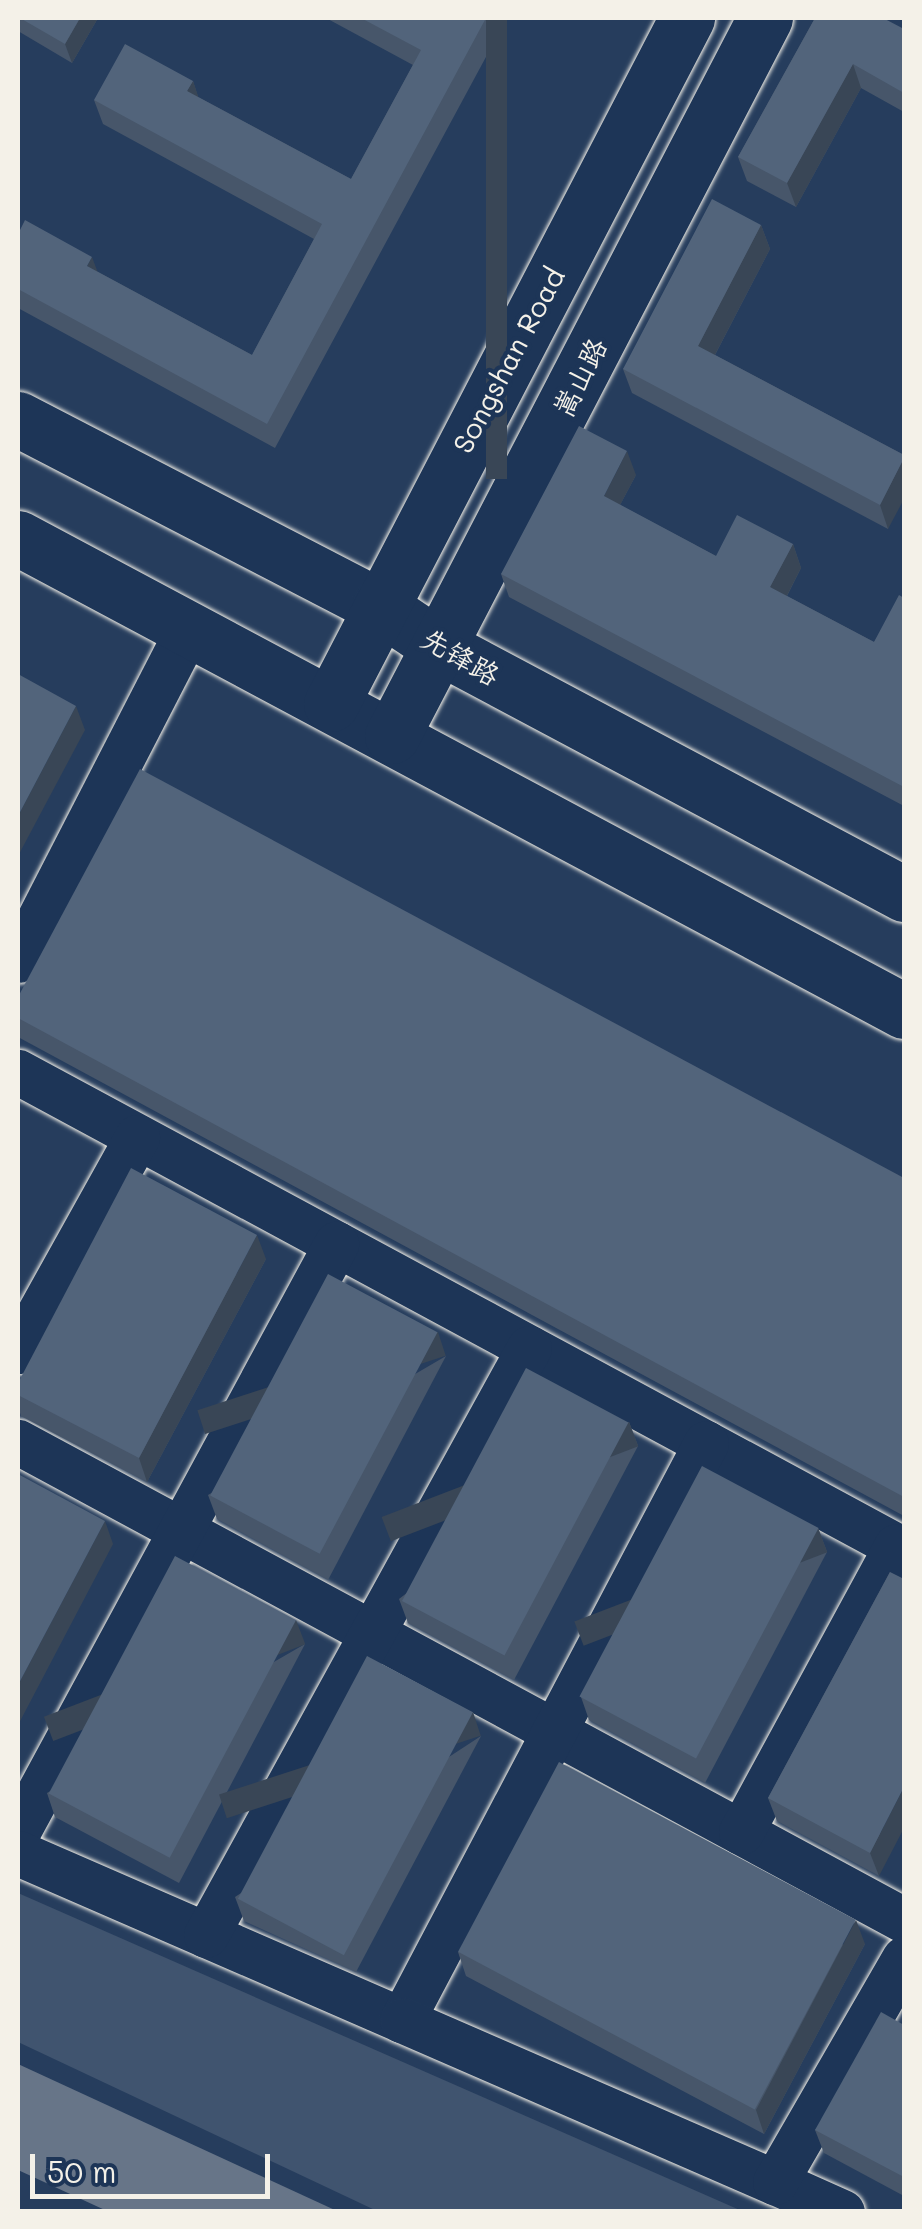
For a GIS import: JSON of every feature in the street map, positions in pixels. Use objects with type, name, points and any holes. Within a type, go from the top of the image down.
[{"type":"main road","name":"Songshan Road","points":[[331,704],[687,18]]},
{"type":"main road","name":"嵩山路","points":[[392,736],[765,18]]},
{"type":"main road","name":"先锋路","points":[[18,419],[379,606],[440,647],[904,894]]},
{"type":"main road","points":[[18,538],[904,1011]]},
{"type":"lane","points":[[18,960],[188,629]]},
{"type":"lane","points":[[18,1072],[900,1548],[741,1832]]},
{"type":"lane","points":[[18,1351],[136,1137]]},
{"type":"lane","points":[[18,1831],[336,1244]]},
{"type":"lane","points":[[206,1936],[530,1348]]},
{"type":"lane","points":[[18,1442],[904,1920]]},
{"type":"lane","points":[[402,2020],[706,1443]]},
{"type":"lane","points":[[18,1853],[842,2212]]},
{"type":"lane","points":[[775,2182],[904,1959]]},
{"type":"shaded area","points":[[18,1893],[742,2211],[377,2211],[18,2042]]},
{"type":"shaded area","points":[[18,2064],[337,2211],[107,2211],[18,2170]]},
{"type":"building","points":[[20,18],[80,18],[65,44]]},
{"type":"building","points":[[361,18],[486,18],[267,424],[18,289],[18,234],[25,220],[92,257],[87,266],[252,355],[322,224],[94,100],[125,44],[193,81],[187,91],[351,179],[421,50]]},
{"type":"building","points":[[815,18],[883,18],[904,29],[904,93],[853,64],[787,183],[738,157]]},
{"type":"building","points":[[712,199],[761,225],[698,346],[904,455],[880,505],[623,369]]},
{"type":"building","points":[[579,426],[627,451],[604,496],[716,556],[737,515],[793,544],[770,587],[874,642],[899,595],[904,598],[904,787],[501,574]]},
{"type":"building","points":[[18,674],[76,706],[18,816]]},
{"type":"building","points":[[140,769],[904,1178],[904,1497],[18,1018],[18,997]]},
{"type":"building","points":[[131,1168],[257,1235],[139,1458],[18,1395],[18,1383]]},
{"type":"building","points":[[328,1274],[437,1332],[320,1554],[210,1496]]},
{"type":"building","points":[[526,1368],[628,1422],[504,1656],[402,1601]]},
{"type":"building","points":[[702,1466],[819,1528],[696,1758],[579,1696]]},
{"type":"building","points":[[18,1474],[105,1521],[18,1685]]},
{"type":"building","points":[[175,1556],[296,1620],[170,1858],[49,1794]]},
{"type":"building","points":[[890,1572],[904,1579],[904,1787],[870,1853],[768,1798]]},
{"type":"building","points":[[367,1656],[473,1712],[344,1955],[238,1899]]},
{"type":"building","points":[[559,1762],[856,1920],[755,2110],[458,1952]]},
{"type":"building","points":[[881,2012],[904,2025],[904,2177],[815,2130]]}]
